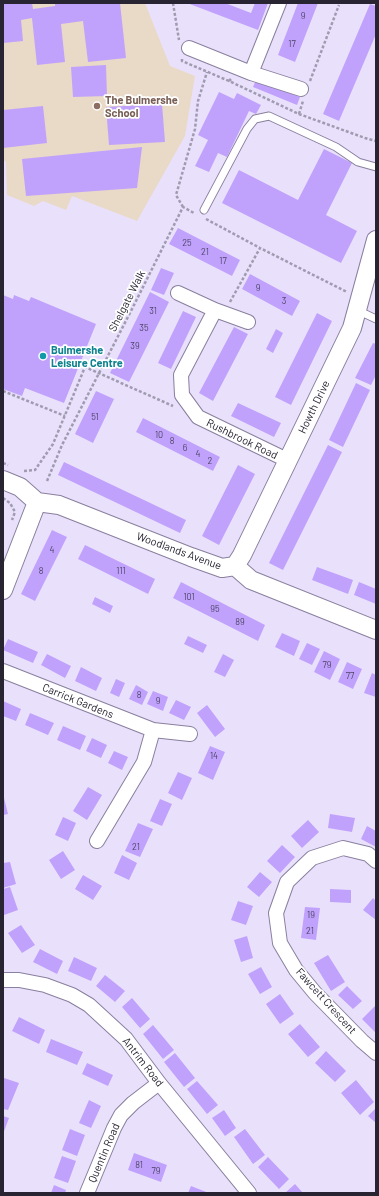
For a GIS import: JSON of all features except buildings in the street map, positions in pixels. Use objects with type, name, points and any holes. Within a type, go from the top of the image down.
[{"type":"street","points":[[251,73],[280,3]]},
{"type":"street","points":[[189,48],[251,73],[302,89]]},
{"type":"street","name":"Howth Drive","points":[[235,566],[242,555],[352,328],[376,240]]},
{"type":"street","points":[[178,293],[220,312],[248,322]]},
{"type":"street","name":"Rushbrook Road","points":[[220,312],[181,375],[182,395],[198,417],[287,460]]},
{"type":"street","points":[[3,480],[20,487],[37,502],[3,590]]},
{"type":"street","name":"Woodlands Avenue","points":[[37,502],[59,505],[222,568],[235,566],[251,580],[376,630]]},
{"type":"street","name":"Carrick Gardens","points":[[3,671],[152,730],[190,734]]},
{"type":"street","points":[[97,841],[144,762],[152,730]]},
{"type":"street","name":"Fawcett Crescent","points":[[376,861],[368,854],[343,848],[312,858],[287,882],[276,913],[280,943],[296,970],[362,1041],[376,1053]]},
{"type":"street","name":"Antrim Road","points":[[3,980],[19,980],[45,985],[72,995],[89,1005],[126,1039],[159,1083],[249,1193]]},
{"type":"street","name":"Quentin Road","points":[[87,1193],[114,1128],[121,1115],[133,1103],[159,1083]]},
{"type":"lane","points":[[202,214],[247,129],[256,119],[269,116],[336,147],[358,162],[376,166]]},
{"type":"lane","points":[[358,304],[376,319]]},
{"type":"path","points":[[173,3],[180,46],[189,48]]},
{"type":"path","points":[[299,114],[304,98],[302,89],[308,86],[339,6]]},
{"type":"path","points":[[229,81],[235,67]]},
{"type":"path","points":[[358,304],[202,214],[183,206],[176,195],[195,129],[198,101],[207,72],[299,114],[365,138],[376,140]]},
{"type":"path","name":"Shelgate Walk","points":[[47,481],[62,445],[183,206]]},
{"type":"path","points":[[220,312],[260,248]]},
{"type":"path","points":[[24,471],[35,470],[52,444],[85,367],[176,408]]},
{"type":"path","points":[[3,391],[65,416]]},
{"type":"path","points":[[3,498],[10,503],[15,512]]},
{"type":"shaded area","name":"The Bulmershe School","points":[[3,3],[145,3],[170,66],[195,76],[185,136],[137,221],[72,196],[66,210],[43,201],[34,206],[7,195],[6,162],[3,160]]},
{"type":"place","name":"The Bulmershe School","points":[[97,106]]},
{"type":"place","name":"Bulmershe Leisure Centre","points":[[43,356]]}]
